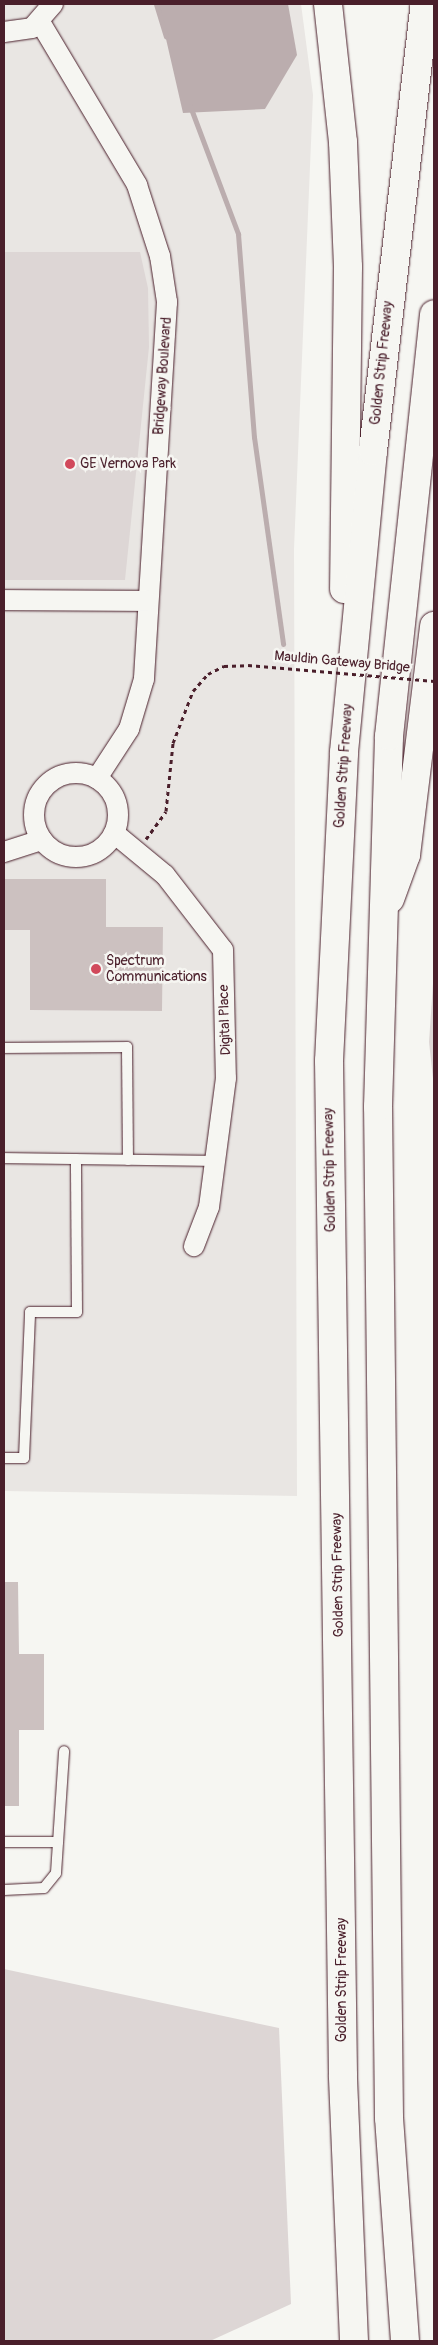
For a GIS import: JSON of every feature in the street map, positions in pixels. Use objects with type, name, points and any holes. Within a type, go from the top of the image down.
[{"type":"highway","points":[[328,4],[343,142],[348,267],[344,752]]},
{"type":"highway","name":"Golden Strip Freeway","points":[[354,2341],[344,2162],[329,1158],[333,942],[344,752],[372,451],[425,4]]},
{"type":"highway","points":[[405,2341],[389,2118],[378,1216],[382,922],[389,736],[434,314]]},
{"type":"highway","points":[[382,922],[406,854],[434,626]]},
{"type":"street","points":[[4,32],[22,32],[40,22],[53,4]]},
{"type":"street","name":"Bridgeway Boulevard","points":[[40,22],[137,185],[160,256],[168,348],[146,601],[144,679],[129,729],[97,778]]},
{"type":"street","points":[[4,600],[146,601]]},
{"type":"street","points":[[69,773],[97,778],[114,796],[118,821],[114,833],[106,845],[80,857],[53,850],[42,840],[34,813],[44,787],[69,773]]},
{"type":"street","name":"Digital Place","points":[[114,833],[165,875],[222,950],[226,1078],[209,1207],[194,1246]]},
{"type":"street","points":[[4,852],[42,840]]},
{"type":"lane","points":[[4,1048],[127,1047],[128,1160]]},
{"type":"lane","points":[[4,1158],[215,1161]]},
{"type":"lane","points":[[4,1458],[24,1458],[30,1312],[76,1312],[76,1159]]},
{"type":"lane","points":[[4,1890],[44,1888],[56,1873],[64,1751]]},
{"type":"lane","points":[[4,1842],[58,1842]]},
{"type":"path","name":"Mauldin Gateway Bridge","points":[[135,851],[166,811],[173,743],[193,691],[208,674],[224,666],[248,665],[434,681]]},
{"type":"shaded area","points":[[4,4],[301,4],[313,95],[294,549],[297,1496],[4,1491]]},
{"type":"shaded area","points":[[158,4],[288,4],[297,55],[265,109],[183,113]]},
{"type":"shaded area","name":"GE Vernova Park","points":[[4,252],[140,252],[148,288],[149,347],[125,580],[4,580]]},
{"type":"shaded area","points":[[434,969],[434,1088],[429,1042]]},
{"type":"shaded area","points":[[4,1969],[279,2028],[291,2304],[210,2341],[4,2341]]},
{"type":"building","name":"Spectrum Communications","points":[[4,879],[106,879],[106,927],[163,927],[162,1011],[30,1010],[30,930],[4,930]]},
{"type":"building","points":[[4,1582],[18,1582],[19,1654],[44,1654],[44,1730],[19,1730],[19,1806],[4,1806]]},
{"type":"waterway","points":[[156,4],[166,37]]},
{"type":"waterway","points":[[190,106],[238,234],[254,437],[283,644]]},
{"type":"place","name":"GE Vernova Park","points":[[70,464]]},
{"type":"place","name":"Spectrum Communications","points":[[96,969]]}]
